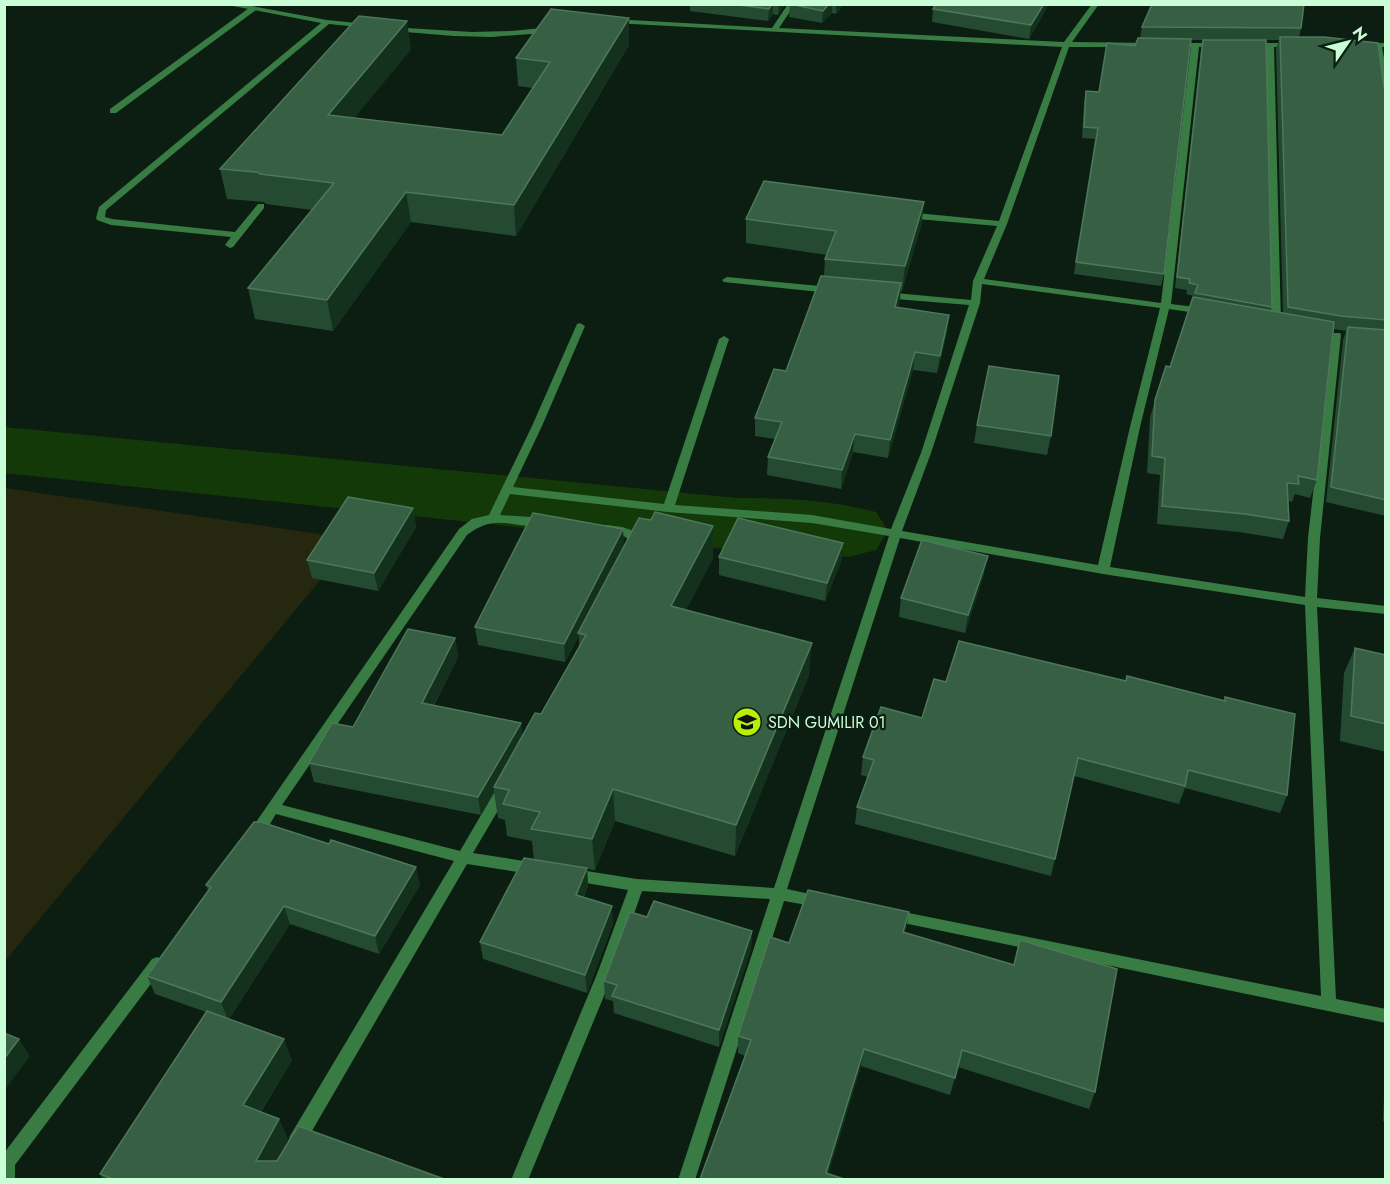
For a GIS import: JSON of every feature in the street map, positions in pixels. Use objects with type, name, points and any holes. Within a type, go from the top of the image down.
[{"type":"street","points":[[226,4],[327,22],[374,27]]},
{"type":"street","points":[[774,30],[792,4]]},
{"type":"street","points":[[686,1179],[895,535],[926,453],[975,303],[978,281],[1002,224],[1066,45],[1096,4]]},
{"type":"street","points":[[113,111],[252,10]]},
{"type":"street","points":[[603,22],[620,20],[1066,45],[1227,45]]},
{"type":"street","points":[[237,235],[111,222],[100,218],[102,209],[327,22]]},
{"type":"street","points":[[385,28],[454,35],[492,36],[560,28]]},
{"type":"street","points":[[1102,570],[1166,304],[1195,45]]},
{"type":"street","points":[[1238,45],[1306,45]]},
{"type":"street","points":[[1265,321],[1281,324],[1270,45]]},
{"type":"street","points":[[1354,45],[1382,45],[1386,99]]},
{"type":"street","points":[[230,245],[261,206]]},
{"type":"street","points":[[891,213],[1002,224]]},
{"type":"street","points":[[727,280],[845,291]]},
{"type":"street","points":[[978,281],[1166,304],[1210,312]]},
{"type":"street","points":[[869,293],[975,303]]},
{"type":"street","points":[[246,845],[274,808],[463,532],[500,502],[537,426],[580,326]]},
{"type":"street","points":[[1329,1003],[1311,602],[1314,538],[1336,334]]},
{"type":"street","points":[[668,508],[724,339]]},
{"type":"street","points":[[500,502],[668,508],[812,519],[1102,570],[1311,602],[1386,610]]},
{"type":"street","points":[[500,502],[555,523]]},
{"type":"street","points":[[589,527],[624,530],[631,534],[634,545],[628,558]]},
{"type":"street","points":[[286,1159],[509,780]]},
{"type":"street","points":[[274,808],[465,858],[637,885],[780,894],[838,905]]},
{"type":"street","points":[[519,1179],[600,985],[637,885]]},
{"type":"street","points":[[885,915],[1386,1016]]},
{"type":"street","points":[[7,1179],[7,1163],[169,948]]},
{"type":"green space","points":[[5,488],[354,539],[5,961]]},
{"type":"building","points":[[731,4],[772,4],[769,9]]},
{"type":"building","points":[[790,4],[829,4],[823,11]]},
{"type":"building","points":[[936,4],[1044,4],[1031,25],[933,9]]},
{"type":"building","points":[[1152,4],[1304,4],[1301,28],[1142,27]]},
{"type":"building","points":[[551,9],[629,18],[514,205],[406,192],[327,300],[248,288],[334,183],[220,169],[359,16],[407,21],[328,115],[502,135],[550,62],[516,58]]},
{"type":"building","points":[[1280,37],[1324,37],[1378,43],[1386,88],[1386,320],[1341,316],[1288,307]]},
{"type":"building","points":[[1138,38],[1191,39],[1164,274],[1076,262],[1098,128],[1084,127],[1086,91],[1099,92],[1107,43],[1135,46]]},
{"type":"building","points":[[1203,40],[1266,40],[1272,307],[1195,293],[1198,285],[1189,283],[1190,279],[1177,277]]},
{"type":"building","points":[[764,181],[924,202],[905,266],[825,259],[836,231],[746,219]]},
{"type":"building","points":[[821,276],[901,283],[895,307],[949,315],[940,356],[915,352],[890,440],[855,434],[842,470],[768,457],[782,422],[755,418],[774,369],[786,371]]},
{"type":"building","points":[[1193,297],[1334,322],[1317,480],[1298,476],[1299,484],[1287,483],[1289,521],[1162,506],[1165,458],[1152,456],[1155,400],[1166,366],[1170,367]]},
{"type":"building","points":[[1348,327],[1386,330],[1386,500],[1331,487]]},
{"type":"building","points":[[989,366],[1059,376],[1051,436],[977,425]]},
{"type":"building","points":[[348,497],[413,508],[374,573],[307,560]]},
{"type":"building","points":[[655,512],[713,526],[671,606],[812,643],[736,825],[613,789],[592,839],[531,829],[540,812],[503,804],[509,790],[494,787],[535,713],[541,714],[586,635],[578,633],[639,518],[651,520]]},
{"type":"building","points":[[533,513],[623,529],[564,644],[475,627]]},
{"type":"building","points":[[738,518],[843,543],[827,583],[719,557]]},
{"type":"building","points":[[922,540],[988,556],[968,615],[901,598]]},
{"type":"building","points":[[408,629],[455,638],[422,703],[521,723],[478,797],[309,763],[332,723],[353,727]]},
{"type":"building","points":[[959,641],[1126,681],[1127,676],[1225,701],[1225,697],[1295,714],[1287,795],[1188,770],[1185,786],[1078,758],[1055,859],[857,807],[874,760],[863,757],[881,707],[922,718],[934,679],[946,682]]},
{"type":"building","points":[[1355,648],[1386,655],[1386,724],[1351,716]]},
{"type":"building","points":[[254,822],[261,822],[329,844],[331,840],[416,867],[375,936],[284,906],[221,1002],[147,976],[211,887],[206,885]]},
{"type":"building","points":[[524,858],[587,868],[576,895],[612,906],[585,975],[480,942]]},
{"type":"building","points":[[808,890],[909,912],[903,932],[1014,965],[1020,940],[1117,969],[1095,1092],[962,1050],[955,1078],[864,1049],[826,1173],[844,1179],[700,1179],[751,1040],[738,1036],[770,937],[789,943]]},
{"type":"building","points":[[654,901],[752,931],[719,1030],[612,996],[617,985],[604,981],[630,912],[647,917]]},
{"type":"building","points":[[207,1011],[284,1039],[243,1105],[279,1119],[256,1161],[277,1161],[298,1126],[444,1179],[113,1179],[100,1174]]},
{"type":"building","points":[[4,1033],[19,1039],[4,1059]]},
{"type":"waterway","points":[[4,450],[737,524],[799,524],[848,531]]},
{"type":"place","name":"SDN GUMILIR 01","points":[[747,722]]}]
